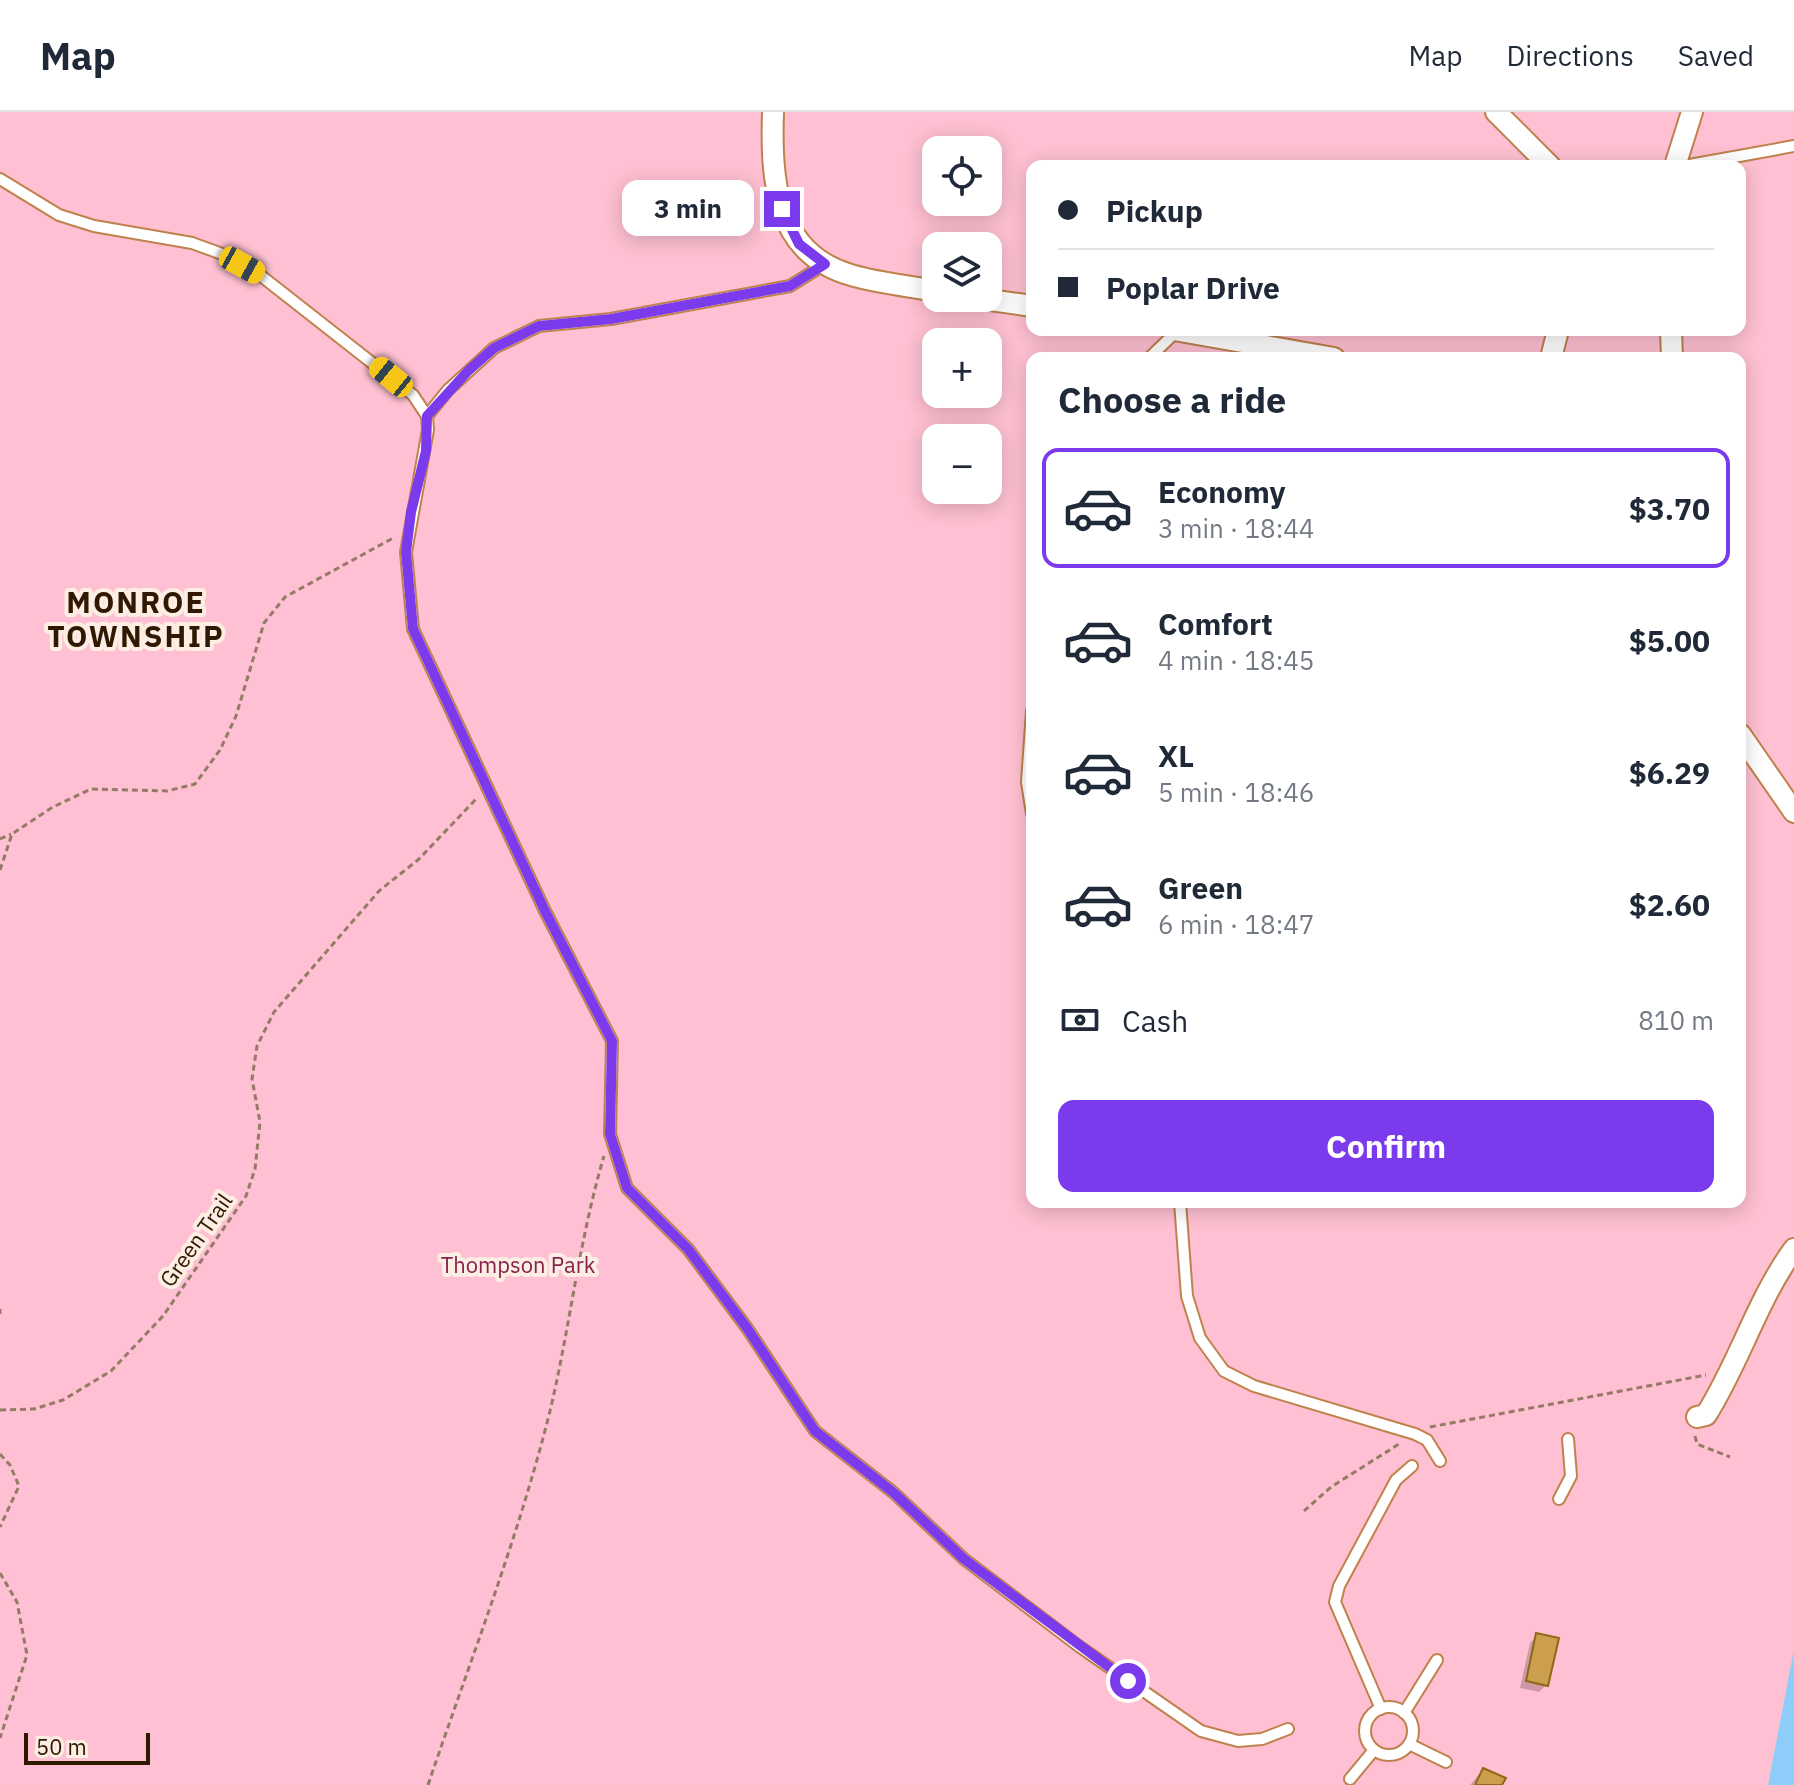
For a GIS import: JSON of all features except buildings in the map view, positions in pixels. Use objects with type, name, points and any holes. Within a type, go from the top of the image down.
[{"type":"street","points":[[773,112],[771,169],[782,209],[799,244],[825,264],[850,275],[922,288]]},
{"type":"street","points":[[1496,112],[1544,160]]},
{"type":"street","points":[[1677,160],[1692,112]]},
{"type":"street","points":[[1002,302],[1026,305]]},
{"type":"street","points":[[1210,336],[1300,352]]},
{"type":"street","points":[[1746,743],[1794,812]]},
{"type":"street","points":[[1696,1424],[1706,1415],[1728,1380],[1759,1306],[1794,1249]]},
{"type":"lane","points":[[1717,160],[1794,146]]},
{"type":"lane","points":[[0,179],[59,215],[94,226],[192,243],[225,255],[260,275],[413,395],[427,416],[426,451],[406,552],[413,629],[545,911],[612,1041],[610,1134],[627,1188],[688,1249],[747,1328],[815,1431],[894,1493],[964,1559],[1080,1647],[1201,1731],[1238,1741],[1262,1739],[1288,1729]]},
{"type":"lane","points":[[427,416],[448,390],[494,348],[539,326],[611,319],[790,286],[825,264]]},
{"type":"lane","points":[[1155,352],[1170,336]]},
{"type":"lane","points":[[1180,1208],[1187,1296],[1200,1338],[1224,1371],[1254,1386],[1415,1434],[1427,1440],[1440,1461]]},
{"type":"lane","points":[[1559,1499],[1571,1476],[1568,1439]]},
{"type":"lane","points":[[1381,1709],[1335,1602],[1339,1586],[1396,1480],[1412,1466]]},
{"type":"lane","points":[[1404,1713],[1437,1660]]},
{"type":"lane","points":[[1393,1707],[1404,1713],[1413,1727],[1409,1744],[1392,1755],[1374,1750],[1367,1742],[1365,1728],[1371,1715],[1393,1707]]},
{"type":"lane","points":[[1409,1744],[1446,1762]]},
{"type":"lane","points":[[1350,1779],[1374,1750]]},
{"type":"path","points":[[0,839],[53,807],[91,789],[167,791],[195,784],[220,750],[236,716],[264,623],[285,597],[409,530]]},
{"type":"path","name":"Green Trail","points":[[0,1410],[34,1409],[63,1400],[111,1371],[163,1316],[246,1196],[255,1169],[260,1122],[252,1079],[257,1046],[274,1012],[379,891],[419,859],[488,787]]},
{"type":"path","points":[[0,870],[12,834]]},
{"type":"path","points":[[428,1785],[515,1539],[551,1408],[582,1239],[610,1134]]},
{"type":"path","points":[[1304,1511],[1331,1487],[1428,1428],[1707,1375]]},
{"type":"path","points":[[1696,1424],[1697,1444],[1730,1457]]},
{"type":"path","points":[[0,1454],[10,1465],[19,1486],[0,1527]]},
{"type":"path","points":[[0,1573],[17,1602],[27,1655],[0,1738]]},
{"type":"green space","name":"Thompson Park","points":[[0,112],[1794,112],[1794,1649],[1768,1785],[0,1785]]},
{"type":"water","points":[[1794,1649],[1794,1785],[1768,1785]]},
{"type":"district","name":"MONROE TOWNSHIP","points":[[136,620]]},
{"type":"route","points":[[782,209],[799,244],[825,264],[790,286],[611,319],[539,326],[494,348],[448,390],[427,416],[426,451],[411,512],[406,552],[413,629],[545,911],[612,1041],[610,1134],[627,1188],[688,1249],[747,1328],[815,1431],[894,1493],[964,1559],[1128,1681]]}]
